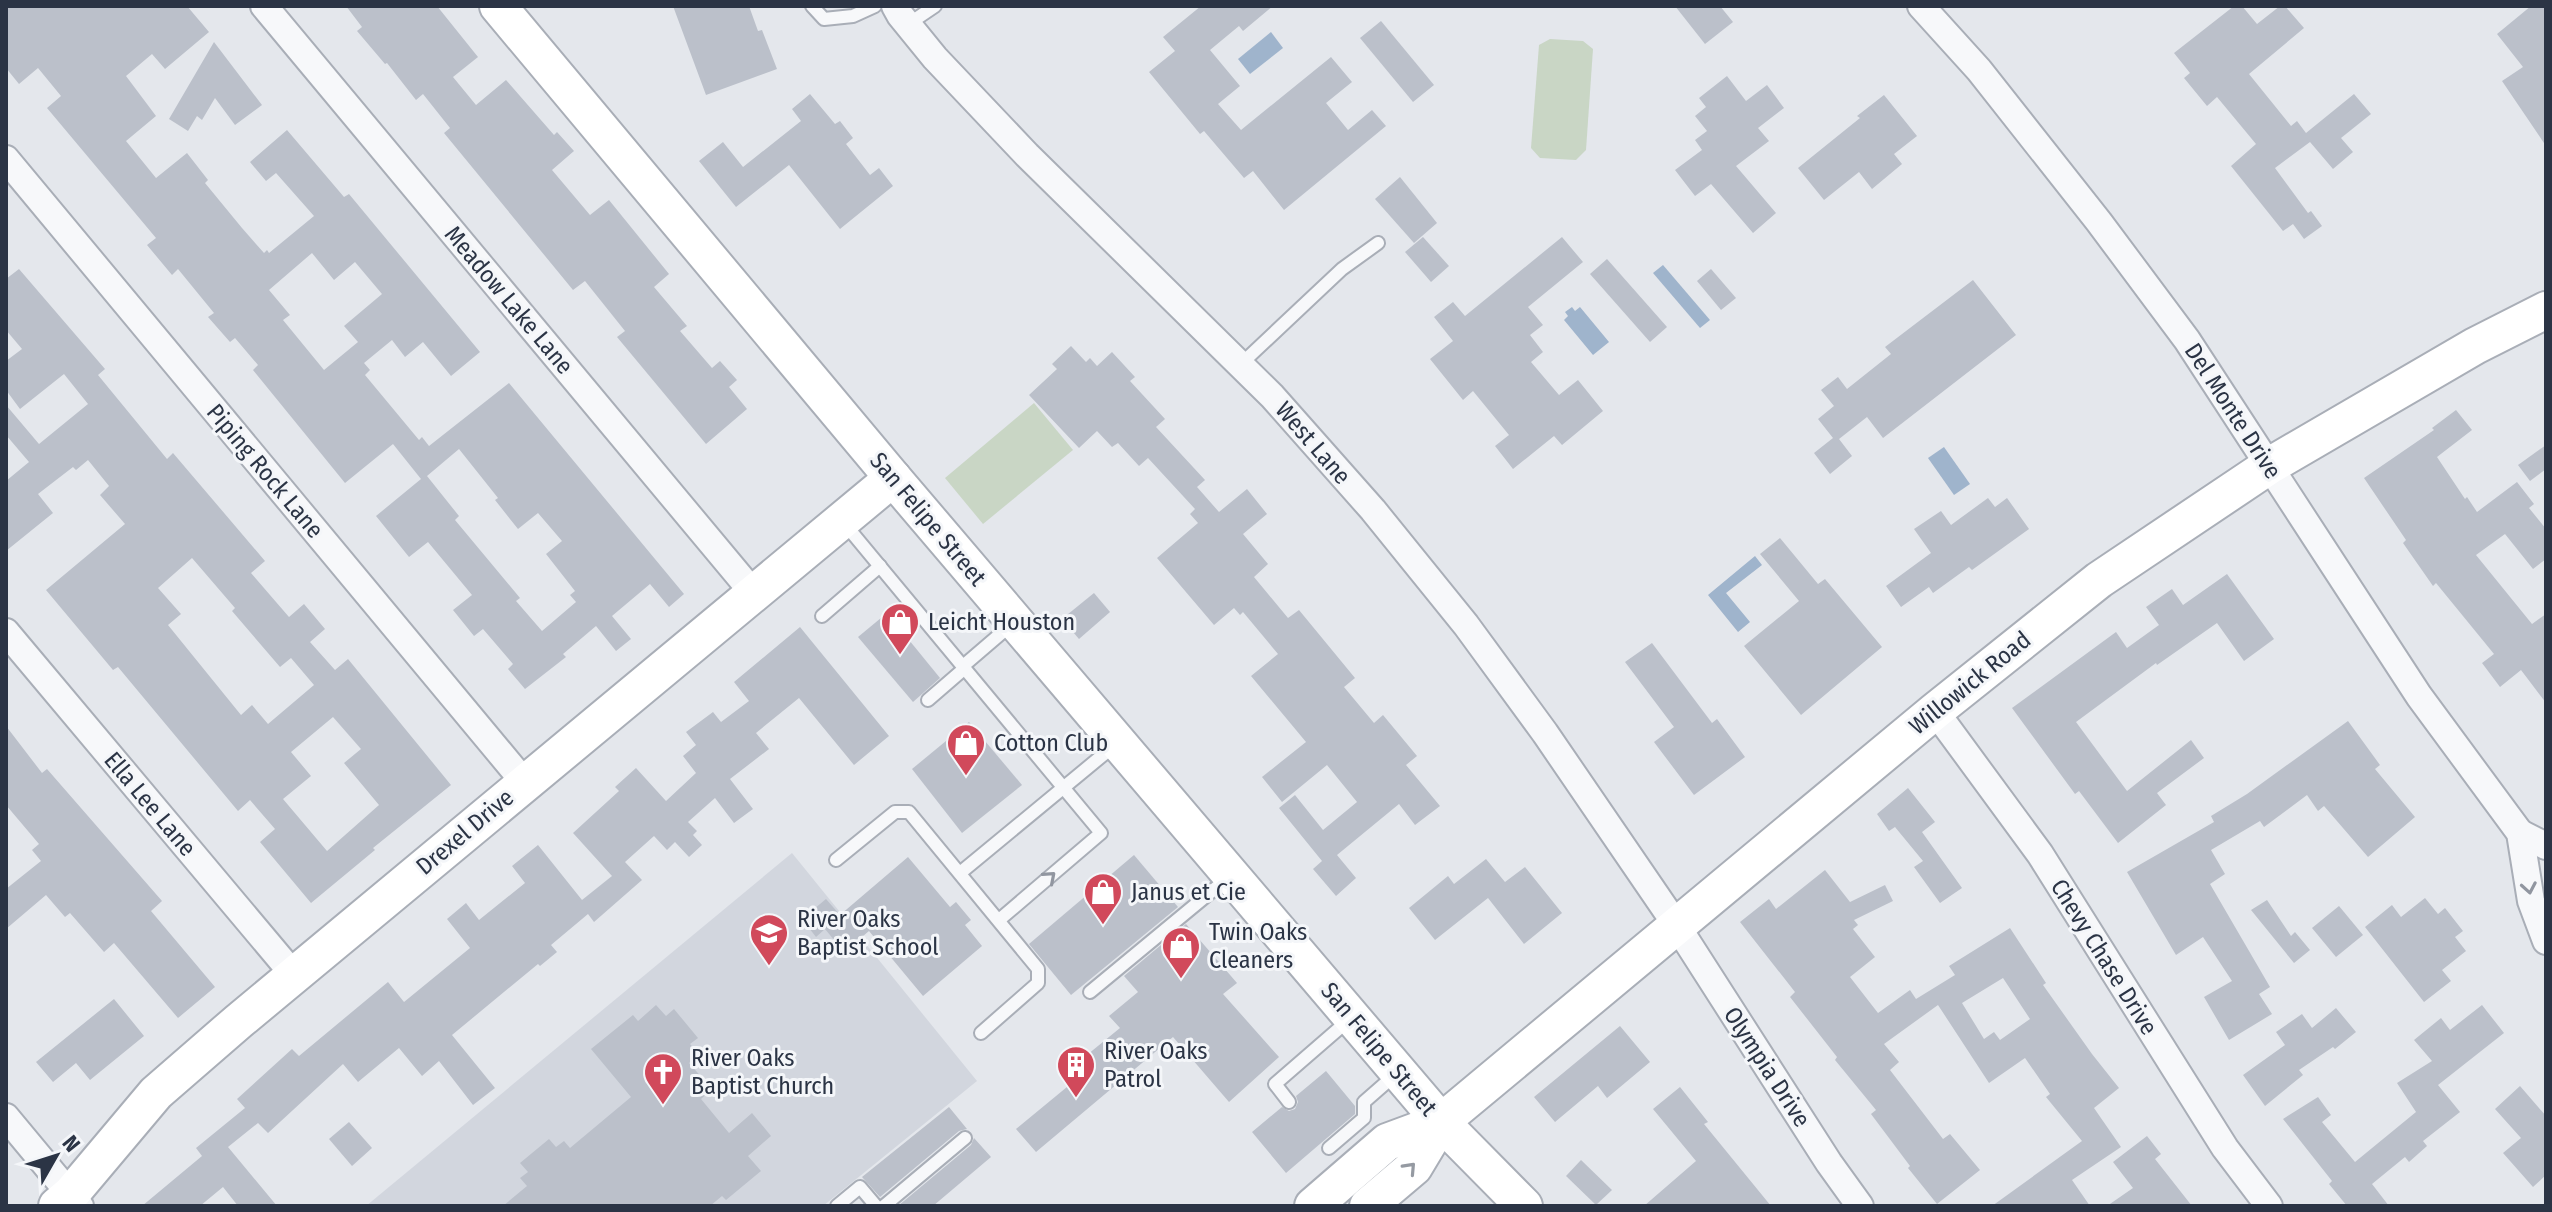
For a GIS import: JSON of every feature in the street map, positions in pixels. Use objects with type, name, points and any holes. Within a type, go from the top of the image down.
[{"type":"street","name":"Meadow Lake Lane","points":[[264,6],[755,595]]},
{"type":"street","name":"San Felipe Street","points":[[498,6],[893,478],[1441,1122],[1524,1206]]},
{"type":"street","name":"Del Monte Drive","points":[[1921,6],[1979,70],[2187,340],[2419,696],[2520,833],[2546,846]]},
{"type":"street","name":"West Lane","points":[[901,15],[935,58],[1027,155],[1272,396],[1373,510],[1466,625],[1545,733],[1677,926]]},
{"type":"street","name":"Piping Rock Lane","points":[[6,159],[525,783]]},
{"type":"street","name":"Willowick Road","points":[[1368,1206],[1414,1167],[1441,1122],[1935,711],[2099,580],[2269,466],[2475,346],[2546,310]]},
{"type":"street","name":"Drexel Drive","points":[[69,1202],[156,1093],[893,478]]},
{"type":"street","name":"Ella Lee Lane","points":[[6,632],[294,975]]},
{"type":"street","name":"Chevy Chase Drive","points":[[1935,711],[2040,854],[2225,1148],[2269,1206]]},
{"type":"street","name":"Del Monte Drive","points":[[2520,833],[2531,901],[2546,941]]},
{"type":"street","name":"Olympia Drive","points":[[1677,926],[1829,1163],[1860,1206]]},
{"type":"street","points":[[6,1117],[69,1202]]},
{"type":"street","name":"Willowick Road","points":[[1313,1206],[1337,1157],[1441,1122]]},
{"type":"lane","points":[[812,6],[824,19],[853,16],[875,6]]},
{"type":"lane","points":[[901,15],[935,6]]},
{"type":"lane","points":[[1240,365],[1342,269],[1378,243]]},
{"type":"lane","points":[[842,521],[1101,833],[999,920]]},
{"type":"lane","points":[[822,616],[880,566]]},
{"type":"lane","points":[[928,700],[1015,621]]},
{"type":"lane","points":[[960,873],[1118,742]]},
{"type":"lane","points":[[836,860],[895,812],[909,812],[1038,969],[1038,983],[981,1033]]},
{"type":"lane","points":[[1090,992],[1231,875]]},
{"type":"lane","points":[[1289,1102],[1275,1084],[1352,1017]]},
{"type":"lane","points":[[1337,1157],[1364,1118],[1364,1102],[1399,1072]]},
{"type":"lane","points":[[884,1206],[965,1138]]},
{"type":"lane","points":[[837,1206],[860,1187],[876,1206]]},
{"type":"shaded area","name":"River Oaks Baptist School","points":[[792,853],[977,1081],[823,1206],[366,1206]]},
{"type":"green space","points":[[1550,39],[1583,41],[1593,49],[1586,150],[1576,160],[1540,158],[1531,148],[1539,45]]},
{"type":"green space","points":[[1034,403],[1073,450],[983,524],[945,478]]},
{"type":"water","points":[[1271,32],[1283,48],[1250,74],[1238,59]]},
{"type":"water","points":[[1663,265],[1710,320],[1700,328],[1653,273]]},
{"type":"water","points":[[1572,307],[1575,311],[1580,307],[1609,342],[1593,355],[1564,320],[1568,316],[1565,312]]},
{"type":"water","points":[[1944,447],[1970,484],[1954,495],[1928,458]]},
{"type":"water","points":[[1755,556],[1762,565],[1726,593],[1750,622],[1738,632],[1708,595]]},
{"type":"building","points":[[6,6],[187,6],[209,32],[165,69],[152,54],[126,76],[156,116],[126,141],[156,178],[187,153],[208,180],[205,183],[264,253],[267,250],[269,253],[314,216],[276,173],[266,181],[250,162],[287,130],[344,197],[349,194],[480,352],[451,376],[423,342],[405,357],[392,340],[364,363],[370,370],[365,375],[419,440],[422,437],[429,446],[509,383],[684,594],[669,607],[650,584],[612,616],[631,639],[616,651],[596,626],[563,654],[566,657],[525,689],[508,669],[513,664],[483,629],[474,636],[453,610],[472,595],[428,542],[409,557],[376,516],[421,479],[393,444],[345,483],[253,370],[258,365],[235,338],[230,342],[208,317],[214,313],[178,269],[172,275],[147,245],[156,238],[47,108],[61,96],[38,68],[19,84],[6,68]],"holes":[[[312,253],[334,280],[355,262],[382,294],[344,326],[358,342],[324,370],[283,320],[290,315],[269,290]],[[459,449],[518,529],[538,513],[562,541],[546,554],[575,591],[570,595],[576,602],[542,631],[516,601],[520,598],[455,520],[459,516],[427,476]]]},
{"type":"building","points":[[346,6],[437,6],[478,57],[453,77],[476,105],[506,80],[554,135],[557,132],[574,151],[552,170],[590,215],[609,200],[669,274],[654,287],[687,326],[680,331],[712,368],[720,361],[737,380],[729,387],[747,409],[706,444],[617,337],[625,331],[585,281],[573,290],[444,133],[450,128],[423,94],[416,100],[357,31],[362,27]]},
{"type":"building","points":[[673,6],[749,6],[777,69],[706,95]]},
{"type":"building","points":[[1201,6],[1273,6],[1243,31],[1239,26],[1210,50],[1240,86],[1218,104],[1241,130],[1331,57],[1352,82],[1326,103],[1348,130],[1372,110],[1386,126],[1284,210],[1253,171],[1244,178],[1204,131],[1200,134],[1149,72],[1175,51],[1163,37]]},
{"type":"building","points":[[1675,6],[1720,6],[1733,22],[1705,44]]},
{"type":"building","points":[[2234,6],[2242,6],[2257,24],[2280,6],[2285,6],[2304,28],[2249,74],[2291,126],[2297,121],[2306,133],[2354,94],[2371,114],[2341,138],[2353,152],[2333,169],[2310,142],[2275,168],[2308,213],[2311,211],[2322,226],[2304,239],[2293,224],[2283,231],[2231,166],[2256,144],[2217,97],[2207,106],[2184,78],[2190,73],[2174,53]]},
{"type":"building","points":[[2531,6],[2546,6],[2546,146],[2502,81],[2523,67],[2497,34]]},
{"type":"building","points":[[1381,21],[1434,85],[1413,102],[1360,38]]},
{"type":"building","points":[[214,42],[262,105],[235,125],[215,98],[202,120],[197,116],[188,131],[169,119]]},
{"type":"building","points":[[1727,76],[1746,101],[1767,85],[1784,108],[1758,128],[1769,141],[1736,166],[1776,213],[1753,233],[1711,184],[1695,196],[1675,170],[1702,150],[1695,140],[1707,131],[1695,116],[1706,107],[1699,98]]},
{"type":"building","points":[[810,94],[835,124],[840,121],[853,138],[846,144],[870,175],[879,168],[893,186],[840,229],[789,165],[736,207],[699,161],[723,142],[743,167],[801,121],[792,109]]},
{"type":"building","points":[[1884,95],[1917,136],[1894,154],[1902,164],[1872,189],[1859,172],[1824,200],[1798,168]]},
{"type":"building","points":[[1400,177],[1437,223],[1414,243],[1375,199]]},
{"type":"building","points":[[1423,237],[1449,266],[1431,282],[1405,252]]},
{"type":"building","points":[[1562,237],[1583,262],[1528,307],[1543,325],[1530,335],[1543,352],[1531,362],[1559,395],[1578,380],[1603,411],[1562,445],[1554,436],[1513,469],[1495,446],[1509,435],[1473,391],[1463,400],[1430,359],[1453,341],[1434,317],[1453,302],[1465,316]]},
{"type":"building","points":[[1607,259],[1667,327],[1650,342],[1590,274]]},
{"type":"building","points":[[19,269],[105,369],[98,375],[167,459],[173,453],[265,561],[251,573],[289,617],[304,604],[325,629],[310,642],[335,670],[348,659],[451,785],[311,903],[260,842],[275,829],[250,800],[238,811],[118,667],[113,670],[46,590],[125,524],[100,495],[109,486],[88,460],[76,470],[73,467],[38,494],[53,513],[6,551],[6,481],[29,462],[6,435],[6,405],[39,444],[88,404],[64,374],[20,409],[6,390],[6,361],[22,349],[6,330],[6,279]],"holes":[[[192,558],[280,667],[291,658],[314,685],[268,724],[252,705],[241,715],[168,625],[181,614],[158,588]],[[333,717],[361,749],[344,763],[379,805],[327,851],[283,799],[311,776],[291,752]]]},
{"type":"building","points":[[1711,269],[1736,298],[1721,310],[1697,281]]},
{"type":"building","points":[[1973,280],[2016,335],[1883,438],[1867,417],[1839,439],[1852,456],[1830,474],[1814,453],[1833,438],[1818,419],[1834,406],[1821,390],[1838,377],[1847,389],[1891,354],[1885,347]]},
{"type":"building","points":[[1071,346],[1086,362],[1090,358],[1097,366],[1112,352],[1135,377],[1130,381],[1165,419],[1156,427],[1205,480],[1197,487],[1219,512],[1247,489],[1267,514],[1243,534],[1268,564],[1254,577],[1288,618],[1299,610],[1355,678],[1344,687],[1374,723],[1383,715],[1417,756],[1406,765],[1440,806],[1415,825],[1399,804],[1337,855],[1356,878],[1336,896],[1313,869],[1322,861],[1279,808],[1295,795],[1323,830],[1357,802],[1327,765],[1282,802],[1262,777],[1306,742],[1251,676],[1278,654],[1243,612],[1240,615],[1234,608],[1214,625],[1157,558],[1198,523],[1190,514],[1195,509],[1148,458],[1139,466],[1118,443],[1112,447],[1097,431],[1079,448],[1029,395],[1057,369],[1052,364]]},
{"type":"building","points":[[2456,410],[2472,430],[2437,457],[2465,499],[2467,497],[2477,512],[2517,482],[2534,504],[2529,508],[2546,529],[2546,559],[2533,569],[2505,534],[2476,555],[2532,624],[2546,614],[2546,703],[2521,670],[2500,687],[2482,663],[2494,654],[2436,583],[2433,586],[2364,478],[2434,430],[2432,428]]},
{"type":"building","points":[[2546,445],[2546,469],[2530,481],[2518,465]]},
{"type":"building","points":[[1988,498],[1995,507],[2007,498],[2029,529],[1972,570],[1969,567],[1933,593],[1929,587],[1901,607],[1886,586],[1931,553],[1914,529],[1941,511],[1951,525]]},
{"type":"building","points":[[1780,538],[1818,584],[1825,579],[1882,647],[1801,715],[1744,646],[1799,601],[1760,554]]},
{"type":"building","points":[[2227,574],[2274,639],[2244,661],[2217,623],[2076,722],[2127,791],[2191,740],[2204,758],[2157,793],[2166,805],[2118,843],[2079,791],[2075,794],[2012,708],[2116,632],[2127,648],[2159,625],[2146,607],[2172,589],[2183,605]]},
{"type":"building","points":[[1094,593],[1110,612],[1079,639],[1062,619]]},
{"type":"building","points":[[887,613],[940,678],[913,702],[858,637]]},
{"type":"building","points":[[800,627],[889,736],[854,765],[799,698],[756,733],[769,749],[730,779],[753,809],[734,823],[715,798],[688,822],[697,831],[693,835],[702,845],[689,857],[675,842],[667,850],[654,836],[625,862],[642,880],[594,922],[588,914],[551,945],[557,952],[452,1035],[495,1088],[473,1105],[439,1061],[422,1076],[399,1048],[358,1082],[343,1064],[268,1133],[258,1123],[228,1147],[277,1206],[238,1206],[223,1187],[200,1206],[142,1206],[202,1156],[196,1148],[245,1108],[237,1099],[292,1049],[299,1056],[388,982],[404,1002],[470,948],[447,919],[466,903],[479,920],[525,883],[512,866],[538,845],[582,900],[612,876],[573,833],[619,791],[615,787],[636,768],[666,801],[696,773],[683,756],[696,745],[686,732],[713,712],[721,722],[749,701],[734,682]]},
{"type":"building","points":[[1652,643],[1712,723],[1717,719],[1745,757],[1694,795],[1654,742],[1674,727],[1625,662]]},
{"type":"building","points":[[2348,721],[2380,765],[2375,769],[2415,817],[2368,857],[2324,806],[2318,811],[2307,795],[2264,827],[2260,821],[2211,850],[2225,874],[2210,884],[2270,987],[2259,994],[2272,1014],[2229,1040],[2204,997],[2232,981],[2203,937],[2176,955],[2127,872],[2214,822],[2211,816],[2247,794]]},
{"type":"building","name":"Cotton Club","points":[[969,722],[1022,785],[962,833],[912,769]]},
{"type":"building","points":[[6,726],[42,773],[47,769],[162,901],[151,911],[215,987],[178,1018],[114,943],[104,952],[70,913],[65,917],[46,895],[6,929],[6,889],[41,861],[32,850],[39,844],[6,805]]},
{"type":"building","points":[[1908,788],[1935,822],[1922,832],[1962,888],[1940,903],[1914,867],[1923,861],[1895,827],[1889,831],[1877,814]]},
{"type":"building","name":"Janus et Cie","points":[[1134,855],[1178,907],[1071,995],[1029,944]]},
{"type":"building","points":[[908,857],[950,907],[956,902],[971,920],[965,925],[982,946],[923,996],[869,931],[844,952],[825,929],[816,937],[802,919],[826,899],[840,915]]},
{"type":"building","points":[[1486,859],[1505,882],[1525,867],[1562,913],[1524,944],[1488,898],[1435,940],[1409,908],[1448,876],[1454,884]]},
{"type":"building","points":[[1825,870],[1850,902],[1885,885],[1893,901],[1854,920],[1858,925],[1853,929],[1875,957],[1850,977],[1878,1013],[1910,990],[1916,999],[1955,975],[1949,966],[2010,928],[2046,983],[2043,985],[2119,1088],[2094,1108],[2121,1147],[2072,1180],[2090,1206],[1992,1206],[2082,1141],[2046,1097],[2050,1094],[2025,1058],[1989,1083],[1938,1005],[1884,1044],[1899,1062],[1890,1070],[1943,1139],[1950,1134],[1980,1170],[1937,1204],[1871,1114],[1876,1110],[1790,997],[1795,992],[1740,922],[1769,899],[1776,909]],"holes":[[[2003,978],[2030,1019],[2000,1040],[1994,1032],[1984,1039],[1962,1003]]]},
{"type":"building","points":[[2425,898],[2438,914],[2445,908],[2463,931],[2455,937],[2466,951],[2442,970],[2451,981],[2424,1002],[2365,927],[2392,905],[2401,917]]},
{"type":"building","points":[[2267,900],[2291,936],[2295,932],[2310,950],[2294,963],[2251,910]]},
{"type":"building","points":[[2339,906],[2363,935],[2336,957],[2312,928]]},
{"type":"building","points":[[1186,924],[1237,983],[1223,994],[1279,1057],[1229,1102],[1173,1037],[1036,1152],[1016,1129],[1090,1068],[1082,1059],[1120,1028],[1109,1016],[1138,992],[1124,976]]},
{"type":"building","points":[[114,999],[144,1036],[90,1080],[76,1063],[53,1082],[36,1062]]},
{"type":"building","name":"River Oaks Baptist Church","points":[[656,1005],[666,1016],[674,1009],[698,1038],[690,1044],[699,1054],[689,1063],[712,1089],[701,1099],[729,1133],[752,1113],[771,1136],[748,1156],[761,1171],[726,1200],[722,1196],[710,1206],[503,1206],[527,1186],[520,1178],[528,1172],[520,1163],[549,1139],[556,1147],[564,1141],[570,1148],[631,1097],[591,1049],[633,1015],[638,1021]]},
{"type":"building","points":[[2482,1005],[2504,1033],[2438,1085],[2460,1112],[2423,1141],[2427,1146],[2409,1162],[2405,1157],[2372,1184],[2389,1206],[2347,1206],[2329,1184],[2332,1181],[2283,1119],[2318,1097],[2331,1115],[2322,1122],[2355,1162],[2416,1112],[2397,1083],[2432,1061],[2414,1040],[2441,1018],[2450,1030]]},
{"type":"building","points":[[2336,1008],[2356,1032],[2335,1049],[2333,1047],[2299,1070],[2303,1075],[2265,1106],[2243,1075],[2285,1045],[2276,1032],[2302,1014],[2312,1028]]},
{"type":"building","points":[[1620,1026],[1650,1062],[1607,1098],[1598,1086],[1555,1122],[1534,1097]]},
{"type":"building","points":[[1326,1071],[1355,1106],[1355,1114],[1286,1173],[1252,1132],[1282,1107],[1289,1111],[1295,1109],[1298,1102],[1296,1096]]},
{"type":"building","points":[[2520,1086],[2546,1116],[2546,1175],[2533,1187],[2503,1153],[2521,1138],[2495,1109]]},
{"type":"building","points":[[1680,1087],[1708,1122],[1704,1124],[1771,1206],[1644,1206],[1696,1161],[1653,1109]]},
{"type":"building","points":[[949,1107],[967,1129],[959,1131],[880,1197],[862,1177]]},
{"type":"building","points":[[349,1122],[372,1148],[352,1166],[329,1139]]},
{"type":"building","points":[[2147,1136],[2161,1154],[2155,1159],[2192,1206],[2107,1206],[2133,1188],[2113,1162]]},
{"type":"building","points":[[974,1138],[991,1157],[933,1206],[898,1206],[971,1145]]},
{"type":"building","points":[[1581,1160],[1612,1190],[1596,1205],[1566,1176]]},
{"type":"place","name":"Leicht Houston","points":[[900,656]]},
{"type":"place","name":"Cotton Club","points":[[966,777]]},
{"type":"place","name":"Janus et Cie","points":[[1103,926]]},
{"type":"place","name":"River Oaks Baptist School","points":[[769,967]]},
{"type":"place","name":"Twin Oaks Cleaners","points":[[1181,980]]},
{"type":"place","name":"River Oaks Patrol","points":[[1076,1099]]},
{"type":"place","name":"River Oaks Baptist Church","points":[[663,1106]]}]
